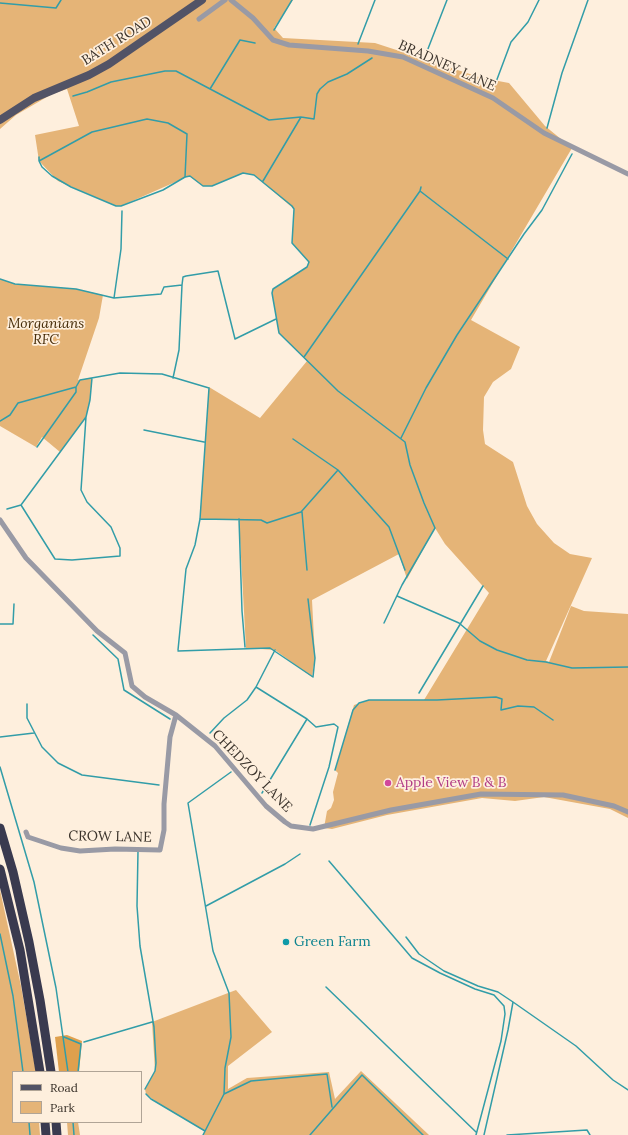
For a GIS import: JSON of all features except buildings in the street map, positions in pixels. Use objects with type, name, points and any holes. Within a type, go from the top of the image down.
[{"type":"highway","points":[[0,828],[13,872],[29,942],[51,1071]]},
{"type":"highway","points":[[0,869],[20,950],[40,1071]]},
{"type":"highway","points":[[45,1123],[46,1135]]},
{"type":"highway","points":[[56,1123],[57,1135]]},
{"type":"main road","name":"BATH ROAD","points":[[0,120],[34,98],[89,75],[114,61],[202,0]]},
{"type":"street","points":[[199,19],[226,0]]},
{"type":"street","name":"BRADNEY LANE","points":[[231,0],[253,18],[272,40],[289,45],[322,46],[388,53],[403,57],[493,98],[544,133],[628,174]]},
{"type":"street","name":"CHEDZOY LANE","points":[[0,520],[26,558],[98,631],[125,653],[132,686],[145,697],[176,715],[215,746],[266,806],[285,822],[298,828],[318,828],[391,810],[480,794],[563,795],[614,806],[628,812]]},
{"type":"street","name":"CROW LANE","points":[[26,832],[28,838],[61,848],[80,851],[115,849],[160,850],[164,830],[164,804],[170,737],[176,715]]},
{"type":"green space","points":[[0,0],[293,0],[274,28],[283,38],[375,43],[482,78],[509,83],[545,126],[572,148],[471,320],[520,347],[511,369],[493,382],[484,397],[483,430],[485,444],[513,462],[527,506],[537,524],[554,543],[570,554],[592,558],[546,661],[549,662],[571,606],[584,611],[628,614],[628,818],[610,809],[544,797],[515,801],[482,798],[387,815],[332,829],[324,828],[327,811],[331,808],[334,800],[333,792],[338,773],[335,770],[354,705],[369,700],[424,700],[489,593],[445,544],[435,528],[407,579],[399,554],[312,600],[315,658],[312,677],[275,650],[246,648],[239,520],[200,519],[209,387],[260,418],[307,361],[279,333],[272,293],[273,289],[307,267],[309,262],[292,243],[294,209],[254,175],[243,173],[212,186],[203,186],[189,176],[121,206],[116,206],[58,181],[39,161],[35,135],[79,126],[67,89],[52,94],[16,115],[0,129]]},
{"type":"green space","name":"Morganians RFC","points":[[0,279],[15,284],[76,289],[103,295],[99,318],[78,380],[92,378],[90,400],[86,417],[60,452],[42,437],[36,447],[0,426]]},
{"type":"green space","points":[[0,890],[21,986],[36,1071],[12,1071],[12,1123],[39,1123],[40,1135],[0,1135]]},
{"type":"green space","points":[[236,990],[272,1032],[228,1066],[228,1089],[247,1078],[329,1072],[335,1099],[361,1071],[429,1135],[203,1135],[205,1131],[159,1104],[146,1094],[145,1089],[155,1071],[152,1022]]},
{"type":"green space","points":[[67,1123],[78,1123],[80,1135],[68,1135]]},
{"type":"shaded area","points":[[67,1035],[82,1041],[79,1071],[59,1071],[55,1037]]},
{"type":"waterway","points":[[0,3],[56,8],[61,0]]},
{"type":"waterway","points":[[274,30],[292,0]]},
{"type":"waterway","points":[[358,44],[375,0]]},
{"type":"waterway","points":[[424,59],[447,0]]},
{"type":"waterway","points":[[479,80],[486,80],[494,83],[496,82],[511,42],[528,22],[539,0]]},
{"type":"waterway","points":[[547,128],[562,73],[588,0]]},
{"type":"waterway","points":[[210,89],[240,40],[255,43]]},
{"type":"waterway","points":[[73,96],[111,82],[165,71],[176,71],[269,120],[301,117],[314,119],[317,94],[320,89],[328,82],[347,74],[372,58]]},
{"type":"waterway","points":[[263,181],[301,117]]},
{"type":"waterway","points":[[39,157],[39,161],[92,132],[147,119],[168,123],[187,134],[185,177]]},
{"type":"waterway","points":[[401,438],[426,388],[457,335],[524,234],[542,210],[572,154]]},
{"type":"waterway","points":[[39,161],[42,167],[52,176],[71,187],[116,206],[121,206],[163,190],[185,177],[190,176],[203,186],[212,186],[243,173],[254,175],[292,206],[294,209],[292,243],[309,262],[307,267],[273,289],[272,293],[279,333],[338,391],[405,442],[410,465],[435,528],[402,585],[384,623]]},
{"type":"waterway","points":[[421,187],[420,191],[508,259]]},
{"type":"waterway","points":[[304,357],[420,191]]},
{"type":"waterway","points":[[114,298],[121,249],[122,211]]},
{"type":"waterway","points":[[0,279],[15,284],[76,289],[114,298],[161,294],[164,287],[182,285],[183,277],[218,271],[235,339],[276,319]]},
{"type":"waterway","points":[[173,378],[179,350],[182,285]]},
{"type":"waterway","points":[[0,421],[10,415],[18,403],[76,387],[80,380],[120,373],[162,374],[209,388],[200,519],[195,545],[186,569],[178,650]]},
{"type":"waterway","points":[[7,509],[21,505],[86,417],[90,400],[92,378]]},
{"type":"waterway","points":[[37,447],[76,392],[76,387]]},
{"type":"waterway","points":[[21,505],[55,559],[72,560],[120,556],[120,548],[111,527],[87,502],[81,490],[86,417]]},
{"type":"waterway","points":[[144,430],[204,442]]},
{"type":"waterway","points":[[293,439],[338,470],[389,527],[405,570]]},
{"type":"waterway","points":[[200,519],[261,520],[267,523],[301,512],[338,470]]},
{"type":"waterway","points":[[302,512],[307,570]]},
{"type":"waterway","points":[[239,519],[242,611],[245,647]]},
{"type":"waterway","points":[[419,693],[483,586]]},
{"type":"waterway","points":[[397,596],[459,623],[480,641],[497,650],[527,660],[546,662],[572,668],[628,667]]},
{"type":"waterway","points":[[178,651],[270,648],[313,677],[315,658],[308,599]]},
{"type":"waterway","points":[[0,624],[13,624],[14,604]]},
{"type":"waterway","points":[[93,635],[118,659],[124,690],[170,719]]},
{"type":"waterway","points":[[210,733],[224,718],[247,700],[256,687],[275,650]]},
{"type":"waterway","points":[[256,687],[307,719],[316,727],[334,724],[338,727],[329,767],[310,825]]},
{"type":"waterway","points":[[335,770],[353,710],[359,703],[369,700],[437,700],[496,697],[502,699],[501,710],[518,706],[534,707],[553,720]]},
{"type":"waterway","points":[[27,704],[27,718],[42,747],[58,763],[82,775],[159,785]]},
{"type":"waterway","points":[[262,793],[307,719]]},
{"type":"waterway","points":[[0,737],[34,733]]},
{"type":"waterway","points":[[0,767],[34,882],[56,988],[68,1071]]},
{"type":"waterway","points":[[203,1135],[224,1094],[225,1068],[231,1037],[229,993],[213,951],[188,803],[231,772]]},
{"type":"waterway","points":[[138,851],[137,906],[140,946],[154,1027],[156,1063],[155,1071],[145,1089]]},
{"type":"waterway","points":[[206,906],[285,864],[300,854]]},
{"type":"waterway","points":[[329,861],[412,958],[475,989],[494,995],[504,1006],[505,1014],[501,1041],[476,1135]]},
{"type":"waterway","points":[[0,934],[13,996],[23,1071]]},
{"type":"waterway","points":[[406,937],[419,954],[444,971],[478,986],[498,992],[513,1002]]},
{"type":"waterway","points":[[326,987],[476,1132]]},
{"type":"waterway","points":[[484,1135],[513,1002],[576,1046],[613,1080],[628,1090]]},
{"type":"waterway","points":[[84,1042],[152,1022]]},
{"type":"waterway","points":[[64,1037],[81,1044],[78,1071]]},
{"type":"waterway","points":[[224,1094],[251,1081],[327,1074],[332,1107]]},
{"type":"waterway","points":[[310,1135],[362,1075],[423,1135]]},
{"type":"waterway","points":[[146,1094],[151,1099],[205,1131]]},
{"type":"waterway","points":[[29,1123],[30,1135]]},
{"type":"waterway","points":[[73,1123],[74,1135]]},
{"type":"waterway","points":[[507,1135],[587,1130],[590,1135]]},
{"type":"place","name":"Apple View B & B","points":[[388,783]]},
{"type":"place","name":"Green Farm","points":[[286,942]]}]
